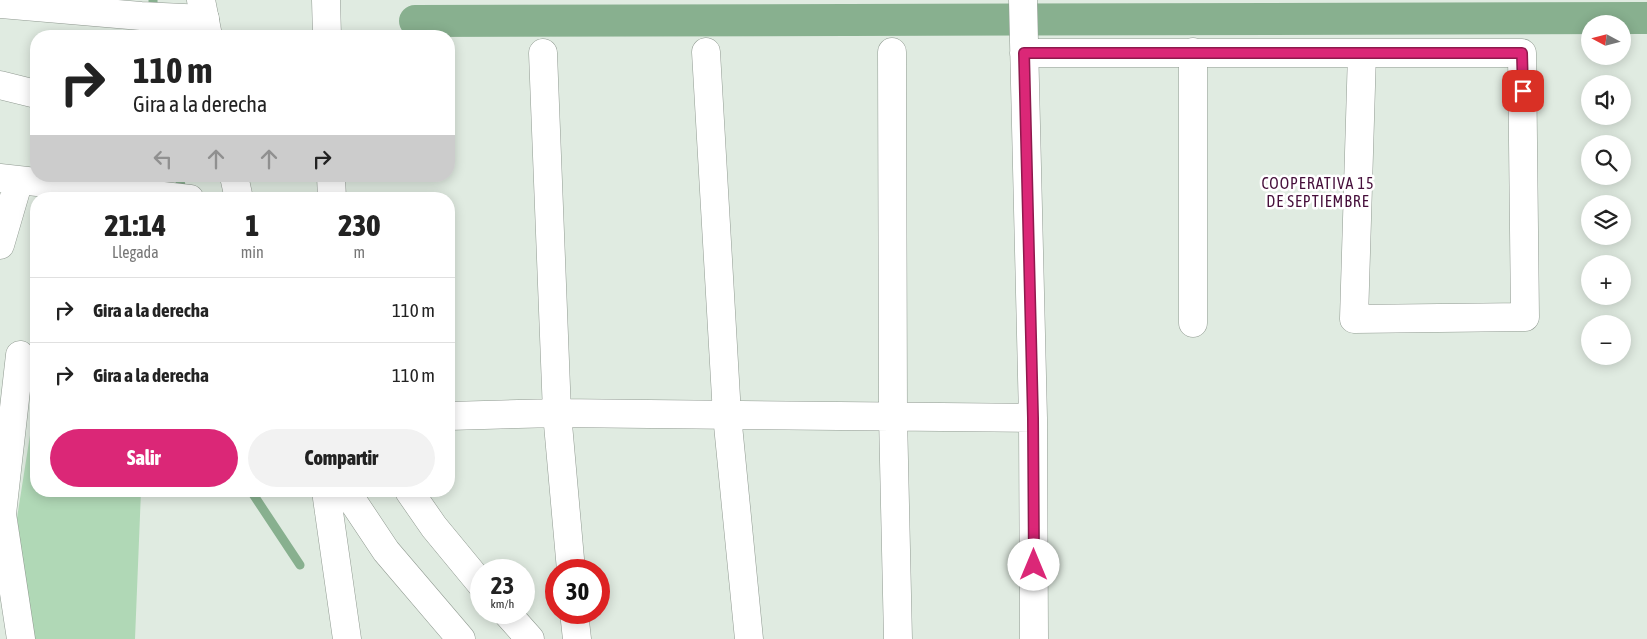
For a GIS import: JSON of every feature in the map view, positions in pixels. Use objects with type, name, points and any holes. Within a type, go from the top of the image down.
[{"type":"street","points":[[326,0],[327,30]]},
{"type":"street","points":[[1023,0],[1033,418],[1034,639]]},
{"type":"street","points":[[0,4],[141,16],[205,18]]},
{"type":"street","points":[[1024,47],[1193,52],[1522,53],[1525,317],[1354,319],[1362,53]]},
{"type":"street","points":[[706,52],[727,415],[749,639]]},
{"type":"street","points":[[892,52],[893,416],[898,639]]},
{"type":"street","points":[[1193,52],[1193,322]]},
{"type":"street","points":[[543,53],[557,413],[569,559]]},
{"type":"street","points":[[0,84],[30,92]]},
{"type":"street","points":[[0,245],[9,179],[30,181]]},
{"type":"street","points":[[36,182],[127,192]]},
{"type":"street","points":[[19,355],[2,514],[21,639]]},
{"type":"street","points":[[455,416],[557,413],[1033,418]]},
{"type":"street","points":[[327,497],[347,639]]},
{"type":"street","points":[[350,497],[386,551],[461,639]]},
{"type":"street","points":[[413,497],[434,528],[470,571]]},
{"type":"street","points":[[517,624],[530,639]]},
{"type":"street","points":[[575,624],[577,639]]},
{"type":"green space","points":[[30,435],[30,497],[141,497],[135,639],[34,639],[17,518]]},
{"type":"waterway","points":[[153,0],[154,30]]},
{"type":"waterway","points":[[415,21],[1647,18]]},
{"type":"waterway","points":[[180,182],[182,192]]},
{"type":"waterway","points":[[255,497],[300,565]]},
{"type":"district","name":"COOPERATIVA 15 DE SEPTIEMBRE","points":[[1318,192]]},
{"type":"route","points":[[1034,565],[1033,418],[1024,53],[1522,53],[1523,91]]}]
